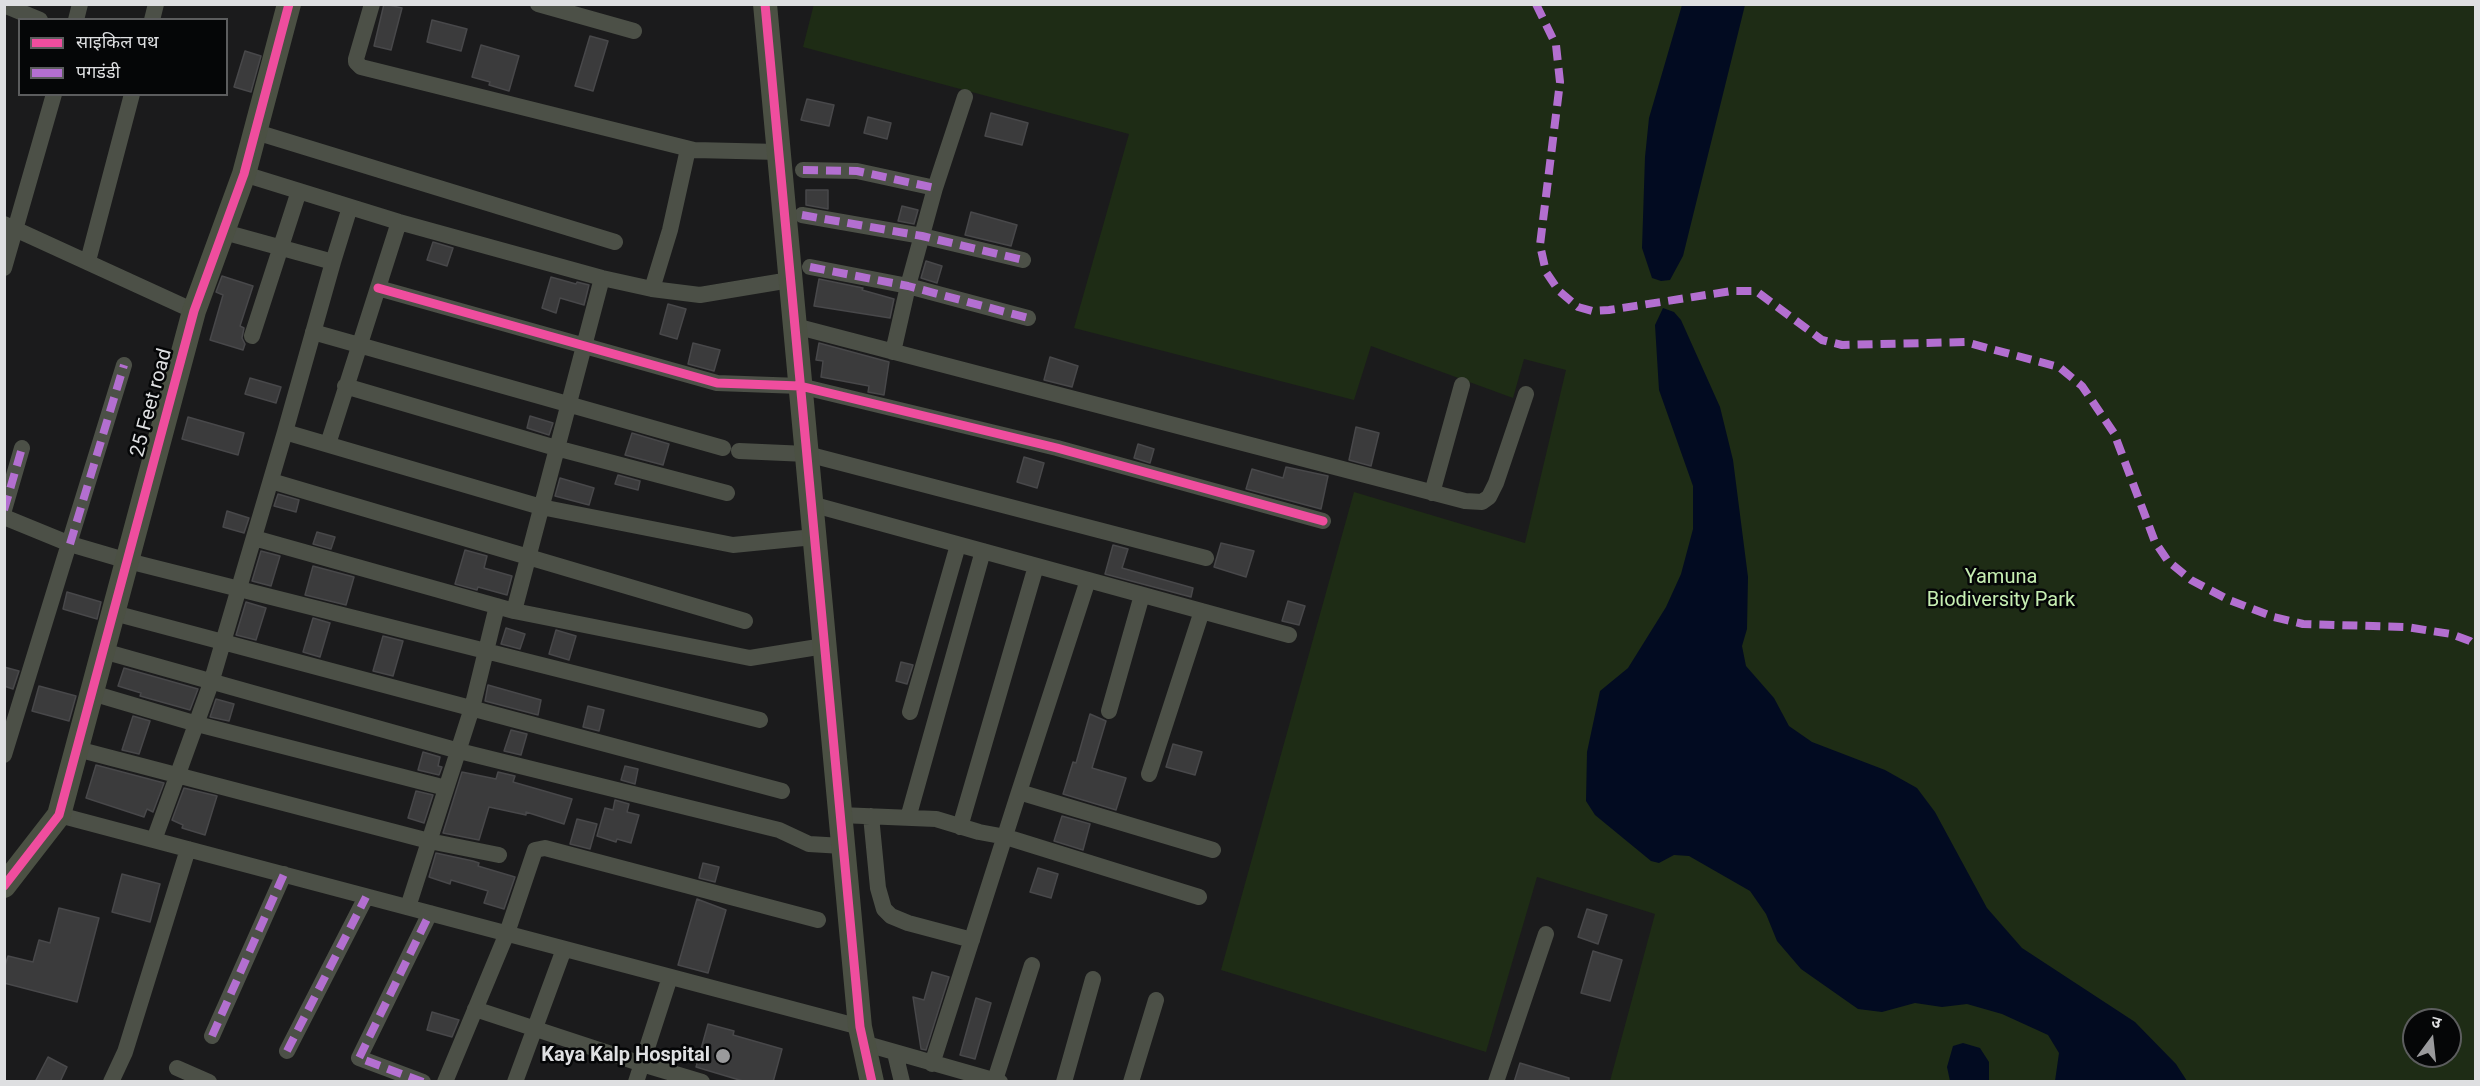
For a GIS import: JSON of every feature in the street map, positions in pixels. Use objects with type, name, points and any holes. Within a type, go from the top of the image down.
[{"type":"street","name":"25 Feet road","points":[[59,815],[194,311],[244,174],[289,4]]},
{"type":"street","points":[[372,4],[356,59],[361,67],[696,150],[779,152]]},
{"type":"street","points":[[538,4],[634,31]]},
{"type":"street","points":[[765,4],[843,846],[862,1035],[872,1082]]},
{"type":"street","points":[[4,5],[35,18]]},
{"type":"street","points":[[4,268],[10,226],[53,96]]},
{"type":"street","points":[[88,261],[131,96]]},
{"type":"street","points":[[893,352],[908,286],[935,188],[965,97]]},
{"type":"street","points":[[256,132],[615,242]]},
{"type":"street","points":[[652,289],[696,150]]},
{"type":"street","points":[[803,170],[857,171],[935,188]]},
{"type":"street","points":[[244,174],[399,222],[602,279],[652,289],[708,293],[790,280]]},
{"type":"street","points":[[252,336],[299,191]]},
{"type":"street","points":[[154,840],[211,683],[350,207]]},
{"type":"street","points":[[802,215],[922,236],[1023,260]]},
{"type":"street","points":[[328,444],[357,346],[399,222]]},
{"type":"street","points":[[10,226],[194,311]]},
{"type":"street","points":[[224,232],[333,262]]},
{"type":"street","points":[[810,267],[908,286],[1028,318]]},
{"type":"street","points":[[514,610],[602,279]]},
{"type":"street","points":[[378,288],[720,384],[800,386],[1057,448],[1323,521]]},
{"type":"street","points":[[795,326],[1465,501],[1482,502],[1489,497],[1497,483],[1526,394]]},
{"type":"street","points":[[313,332],[731,450],[807,454],[1206,558]]},
{"type":"street","points":[[4,755],[124,365]]},
{"type":"street","points":[[1432,493],[1462,385]]},
{"type":"street","points":[[345,386],[556,448],[727,493]]},
{"type":"street","points":[[285,432],[541,507],[737,545],[814,537]]},
{"type":"street","points":[[4,510],[22,448]]},
{"type":"street","points":[[271,481],[745,621]]},
{"type":"street","points":[[811,504],[1289,635]]},
{"type":"street","points":[[4,518],[70,544],[128,561],[760,720]]},
{"type":"street","points":[[254,538],[497,606],[754,658],[824,646]]},
{"type":"street","points":[[910,712],[958,545]]},
{"type":"street","points":[[908,818],[983,551]]},
{"type":"street","points":[[960,827],[1036,566]]},
{"type":"street","points":[[932,1064],[1088,580]]},
{"type":"street","points":[[1109,711],[1142,595]]},
{"type":"street","points":[[408,907],[472,708],[497,606]]},
{"type":"street","points":[[1149,774],[1202,611]]},
{"type":"street","points":[[114,613],[782,791]]},
{"type":"street","points":[[103,651],[459,751],[779,830],[809,844],[843,846]]},
{"type":"street","points":[[92,693],[197,724],[446,788]]},
{"type":"street","points":[[76,749],[429,841],[499,855]]},
{"type":"street","points":[[1019,792],[1213,850]]},
{"type":"street","points":[[840,814],[936,819],[1006,837],[1199,897]]},
{"type":"street","points":[[7,876],[59,815],[670,977],[862,1035],[895,1053],[997,1081],[1032,965]]},
{"type":"street","points":[[871,816],[878,888],[884,909],[891,916],[908,922],[972,940]]},
{"type":"street","points":[[445,1082],[507,933],[531,854],[540,847],[818,920]]},
{"type":"street","points":[[111,1082],[125,1052],[188,849]]},
{"type":"street","points":[[212,1036],[284,874]]},
{"type":"street","points":[[288,1051],[366,897]]},
{"type":"street","points":[[423,1082],[359,1058],[430,913]]},
{"type":"street","points":[[1496,1082],[1546,934]]},
{"type":"street","points":[[515,1082],[564,949]]},
{"type":"street","points":[[636,1082],[670,977]]},
{"type":"street","points":[[1064,1082],[1094,979]]},
{"type":"street","points":[[1131,1082],[1156,1000]]},
{"type":"street","points":[[475,1009],[702,1082]]},
{"type":"street","points":[[895,1053],[902,1082]]},
{"type":"street","points":[[177,1068],[209,1082]]},
{"type":"green space","name":"Yamuna Biodiversity Park","points":[[814,4],[2475,5],[2475,1081],[1610,1081],[1655,914],[1537,877],[1486,1052],[1221,970],[1354,492],[1525,543],[1566,370],[1524,359],[1513,398],[1371,346],[1354,400],[1074,328],[1129,134],[803,47]]},
{"type":"water","points":[[1682,5],[1745,5],[1683,256],[1670,280],[1661,281],[1652,278],[1642,248],[1645,157],[1649,118]]},
{"type":"water","points":[[1663,308],[1674,312],[1681,320],[1720,407],[1733,460],[1748,577],[1747,629],[1742,646],[1746,666],[1774,698],[1789,726],[1812,742],[1885,770],[1917,788],[1935,812],[1987,908],[2022,948],[2135,1022],[2176,1064],[2187,1081],[2055,1081],[2059,1053],[2048,1035],[2002,1014],[1967,1004],[1942,1007],[1915,1003],[1882,1012],[1858,1009],[1801,969],[1777,941],[1766,914],[1750,891],[1689,856],[1674,855],[1659,863],[1651,861],[1595,815],[1586,801],[1587,752],[1600,691],[1628,668],[1666,607],[1681,574],[1693,529],[1693,486],[1659,390],[1655,325]]},
{"type":"water","points":[[1963,1043],[1980,1048],[1989,1062],[1989,1081],[1950,1081],[1947,1067],[1953,1046]]},
{"type":"building","points":[[384,4],[402,8],[391,50],[374,46]]},
{"type":"building","points":[[432,20],[467,29],[461,51],[427,42]]},
{"type":"building","points":[[590,36],[608,41],[593,91],[575,86]]},
{"type":"building","points":[[481,45],[519,56],[509,91],[472,77]]},
{"type":"building","points":[[245,51],[261,56],[251,92],[234,87]]},
{"type":"building","points":[[807,99],[834,105],[829,126],[801,120]]},
{"type":"building","points":[[991,113],[1028,123],[1022,145],[985,136]]},
{"type":"building","points":[[868,117],[891,123],[887,139],[864,133]]},
{"type":"building","points":[[806,190],[828,190],[828,209],[806,205]]},
{"type":"building","points":[[902,206],[918,210],[914,224],[898,221]]},
{"type":"building","points":[[971,212],[1017,225],[1011,246],[965,235]]},
{"type":"building","points":[[433,242],[453,248],[447,266],[427,260]]},
{"type":"building","points":[[926,261],[942,266],[937,283],[921,278]]},
{"type":"building","points":[[222,276],[253,286],[240,326],[244,328],[243,350],[210,340],[223,295],[216,292]]},
{"type":"building","points":[[551,277],[589,285],[584,305],[560,298],[556,313],[542,308]]},
{"type":"building","points":[[819,279],[863,288],[862,290],[894,299],[890,318],[814,306]]},
{"type":"building","points":[[668,304],[686,309],[677,339],[660,334]]},
{"type":"building","points":[[693,343],[720,350],[714,371],[688,364]]},
{"type":"building","points":[[819,343],[889,362],[884,395],[868,392],[869,386],[821,377],[823,361],[816,360]]},
{"type":"building","points":[[1050,357],[1078,366],[1072,387],[1044,380]]},
{"type":"building","points":[[250,378],[281,387],[276,403],[245,394]]},
{"type":"building","points":[[530,416],[553,423],[549,435],[527,428]]},
{"type":"building","points":[[188,417],[244,433],[238,455],[182,439]]},
{"type":"building","points":[[1356,427],[1379,433],[1371,466],[1349,460]]},
{"type":"building","points":[[632,433],[669,444],[663,465],[625,455]]},
{"type":"building","points":[[1138,444],[1154,449],[1150,463],[1134,458]]},
{"type":"building","points":[[1024,457],[1044,463],[1037,488],[1017,482]]},
{"type":"building","points":[[1286,467],[1328,476],[1321,509],[1246,489],[1252,469],[1283,478]]},
{"type":"building","points":[[618,475],[640,481],[638,490],[615,484]]},
{"type":"building","points":[[560,478],[594,488],[589,505],[555,496]]},
{"type":"building","points":[[278,494],[299,500],[296,512],[274,506]]},
{"type":"building","points":[[227,511],[249,518],[244,533],[223,527]]},
{"type":"building","points":[[317,532],[335,537],[331,549],[313,544]]},
{"type":"building","points":[[1221,543],[1254,551],[1246,577],[1214,567]]},
{"type":"building","points":[[1113,545],[1128,549],[1122,568],[1193,588],[1191,597],[1105,574]]},
{"type":"building","points":[[465,550],[487,556],[484,568],[512,576],[507,595],[478,587],[477,590],[455,584]]},
{"type":"building","points":[[261,551],[280,556],[271,586],[252,581]]},
{"type":"building","points":[[313,566],[354,577],[346,605],[305,595]]},
{"type":"building","points":[[67,592],[101,602],[97,619],[63,609]]},
{"type":"building","points":[[1288,601],[1305,606],[1299,625],[1282,621]]},
{"type":"building","points":[[246,602],[266,608],[256,640],[236,635]]},
{"type":"building","points":[[313,618],[330,623],[320,657],[303,652]]},
{"type":"building","points":[[506,628],[525,634],[520,649],[501,644]]},
{"type":"building","points":[[556,630],[576,636],[569,660],[549,654]]},
{"type":"building","points":[[383,636],[403,641],[393,676],[373,671]]},
{"type":"building","points":[[901,662],[913,665],[907,684],[896,681]]},
{"type":"building","points":[[4,667],[19,671],[13,689],[4,686]]},
{"type":"building","points":[[124,668],[198,689],[190,710],[140,696],[141,693],[118,686]]},
{"type":"building","points":[[488,685],[541,700],[538,715],[485,701]]},
{"type":"building","points":[[39,686],[76,696],[69,721],[32,711]]},
{"type":"building","points":[[216,699],[234,704],[229,721],[210,717]]},
{"type":"building","points":[[588,706],[604,710],[599,731],[583,727]]},
{"type":"building","points":[[1090,714],[1106,721],[1092,768],[1126,778],[1116,810],[1063,794],[1073,762],[1076,763]]},
{"type":"building","points":[[133,716],[150,721],[139,754],[122,750]]},
{"type":"building","points":[[511,730],[527,734],[521,755],[504,751]]},
{"type":"building","points":[[1173,744],[1202,752],[1195,775],[1166,767]]},
{"type":"building","points":[[423,752],[440,757],[438,766],[442,767],[439,775],[418,770]]},
{"type":"building","points":[[96,765],[164,783],[153,812],[147,809],[144,817],[86,798]]},
{"type":"building","points":[[625,766],[638,769],[635,784],[621,780]]},
{"type":"building","points":[[462,772],[496,779],[498,772],[515,776],[513,782],[572,799],[564,824],[526,812],[526,815],[489,807],[479,840],[443,833]]},
{"type":"building","points":[[184,788],[217,796],[205,835],[182,828],[183,825],[172,820]]},
{"type":"building","points":[[416,791],[433,795],[424,823],[408,818]]},
{"type":"building","points":[[615,800],[629,804],[627,812],[639,815],[631,843],[617,839],[616,842],[597,836],[605,808],[613,810]]},
{"type":"building","points":[[1062,816],[1090,824],[1083,850],[1054,841]]},
{"type":"building","points":[[577,819],[597,824],[590,849],[570,844]]},
{"type":"building","points":[[436,853],[473,861],[479,863],[478,866],[515,877],[504,909],[484,903],[488,891],[451,880],[450,884],[429,877]]},
{"type":"building","points":[[703,863],[719,867],[715,882],[699,878]]},
{"type":"building","points":[[1038,868],[1058,874],[1051,898],[1030,892]]},
{"type":"building","points":[[122,874],[160,884],[150,922],[112,912]]},
{"type":"building","points":[[697,899],[726,910],[708,973],[678,965]]},
{"type":"building","points":[[59,908],[99,918],[77,1002],[4,983],[4,969],[8,956],[33,962],[39,940],[50,943]]},
{"type":"building","points":[[1587,909],[1607,915],[1598,944],[1578,937]]},
{"type":"building","points":[[1593,951],[1622,960],[1610,1001],[1581,993]]},
{"type":"building","points":[[932,972],[949,977],[926,1050],[921,1049],[913,997],[924,1000]]},
{"type":"building","points":[[976,998],[991,1003],[975,1059],[960,1055]]},
{"type":"building","points":[[432,1012],[459,1020],[452,1037],[427,1030]]},
{"type":"building","points":[[708,1024],[734,1031],[733,1035],[782,1049],[773,1082],[746,1082],[696,1067]]},
{"type":"building","points":[[48,1057],[67,1067],[60,1082],[35,1082]]},
{"type":"building","points":[[1520,1063],[1569,1078],[1569,1082],[1514,1082]]},
{"type":"marked path","points":[[1536,4],[1556,45],[1560,82],[1540,245],[1546,272],[1559,291],[1578,307],[1592,311],[1609,310],[1732,291],[1756,291],[1822,340],[1842,345],[1965,342],[2059,367],[2082,386],[2114,433],[2155,542],[2168,561],[2191,580],[2229,600],[2274,617],[2303,624],[2406,627],[2451,634],[2470,641],[2476,646]]},
{"type":"marked path","points":[[803,170],[857,171],[935,188]]},
{"type":"marked path","points":[[802,215],[922,236],[1023,260]]},
{"type":"marked path","points":[[810,267],[908,286],[1028,318]]},
{"type":"marked path","points":[[70,544],[124,365]]},
{"type":"marked path","points":[[4,510],[22,448]]},
{"type":"marked path","points":[[212,1036],[284,874]]},
{"type":"marked path","points":[[287,1051],[366,897]]},
{"type":"marked path","points":[[423,1082],[359,1058],[430,913]]},
{"type":"cycle path","points":[[4,886],[59,815],[194,311],[244,174],[289,4]]},
{"type":"cycle path","points":[[765,4],[860,1027],[872,1082]]},
{"type":"cycle path","points":[[378,288],[717,383],[800,386],[1057,448],[1323,521]]},
{"type":"place","name":"Kaya Kalp Hospital","points":[[723,1056]]}]
